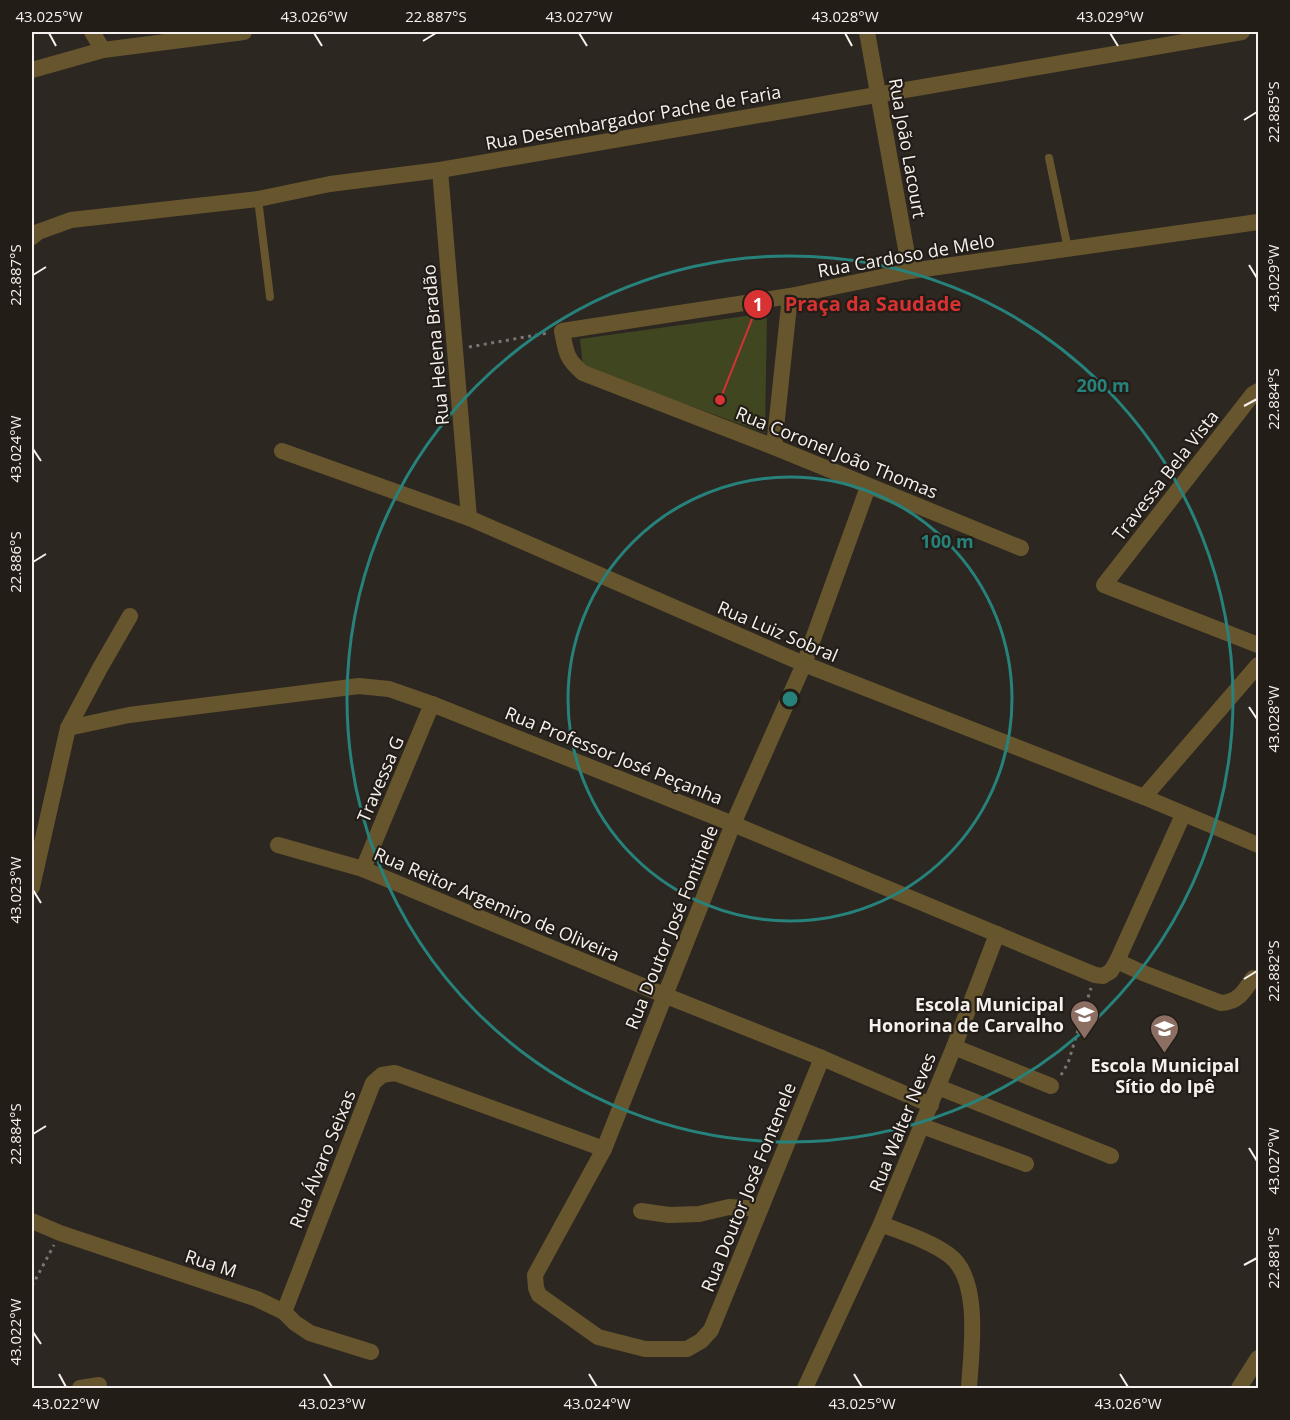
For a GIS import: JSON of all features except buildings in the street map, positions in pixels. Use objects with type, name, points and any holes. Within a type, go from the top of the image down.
[{"type":"street","points":[[92,32],[103,50]]},
{"type":"street","points":[[32,70],[103,50],[244,32]]},
{"type":"street","name":"Rua João Lacourt","points":[[867,32],[910,271]]},
{"type":"street","name":"Rua Desembargador Pache de Faria","points":[[32,237],[38,232],[71,220],[258,199],[330,184],[440,170],[879,94],[1194,35],[1242,32]]},
{"type":"street","name":"Rua Helena Bradão","points":[[440,170],[469,518]]},
{"type":"street","name":"Rua Cardoso de Melo","points":[[562,331],[790,296],[910,271],[1258,222]]},
{"type":"street","points":[[774,447],[790,296]]},
{"type":"street","name":"Rua Coronel João Thomas","points":[[562,331],[567,356],[572,364],[583,373],[774,447],[1021,548]]},
{"type":"street","name":"Travessa Bela Vista","points":[[1258,391],[1253,394],[1104,585],[1258,645]]},
{"type":"street","name":"Rua Luiz Sobral","points":[[282,451],[469,518],[804,664],[1144,797],[1258,845]]},
{"type":"street","name":"Rua Doutor José Fontinele","points":[[711,1330],[701,1341],[687,1349],[645,1349],[598,1337],[539,1295],[535,1275],[604,1149],[733,824],[804,664],[868,487]]},
{"type":"street","points":[[32,887],[69,728],[130,616]]},
{"type":"street","points":[[1144,797],[1258,665]]},
{"type":"street","name":"Rua Professor José Peçanha","points":[[69,728],[129,715],[359,686],[389,689],[733,824],[1095,975]]},
{"type":"street","name":"Travessa G","points":[[363,869],[432,704]]},
{"type":"street","points":[[1095,975],[1103,976],[1111,971],[1117,961],[1183,814]]},
{"type":"street","name":"Rua Reitor Argemiro de Oliveira","points":[[278,845],[363,869],[931,1105]]},
{"type":"street","name":"Rua Walter Neves","points":[[806,1389],[881,1224],[931,1105],[997,934]]},
{"type":"street","points":[[1117,961],[1221,1003],[1231,1002],[1240,997],[1253,978]]},
{"type":"street","points":[[954,1047],[1051,1086]]},
{"type":"street","name":"Rua Doutor José Fontenele","points":[[711,1330],[822,1058]]},
{"type":"street","name":"Rua Álvaro Seixas","points":[[284,1312],[373,1083],[382,1075],[395,1072],[604,1149]]},
{"type":"street","points":[[938,1087],[1111,1156]]},
{"type":"street","points":[[922,1126],[1026,1164]]},
{"type":"street","points":[[641,1211],[669,1215],[699,1214],[729,1207],[760,1209]]},
{"type":"street","name":"Rua M","points":[[32,1221],[60,1233],[258,1299],[284,1312],[310,1333],[371,1352]]},
{"type":"street","points":[[881,1224],[926,1242],[951,1256],[967,1278],[973,1319],[969,1389]]},
{"type":"street","points":[[1239,1389],[1258,1358]]},
{"type":"street","points":[[80,1389],[99,1385]]},
{"type":"street","points":[[1251,1389],[1258,1386]]},
{"type":"lane","points":[[1049,158],[1068,249]]},
{"type":"lane","points":[[258,199],[270,297]]},
{"type":"path","points":[[454,350],[562,331]]},
{"type":"path","points":[[1051,1086],[1068,1063],[1095,975]]},
{"type":"path","points":[[32,1286],[60,1233]]},
{"type":"green space","points":[[767,313],[765,433],[583,367],[580,339]]},
{"type":"place","name":"Praça da Saudade","points":[[720,400]]},
{"type":"place","name":"Escola Municipal Honorina de Carvalho","points":[[1085,1040]]},
{"type":"place","name":"Escola Municipal Sítio do Ipê","points":[[1165,1054]]}]
